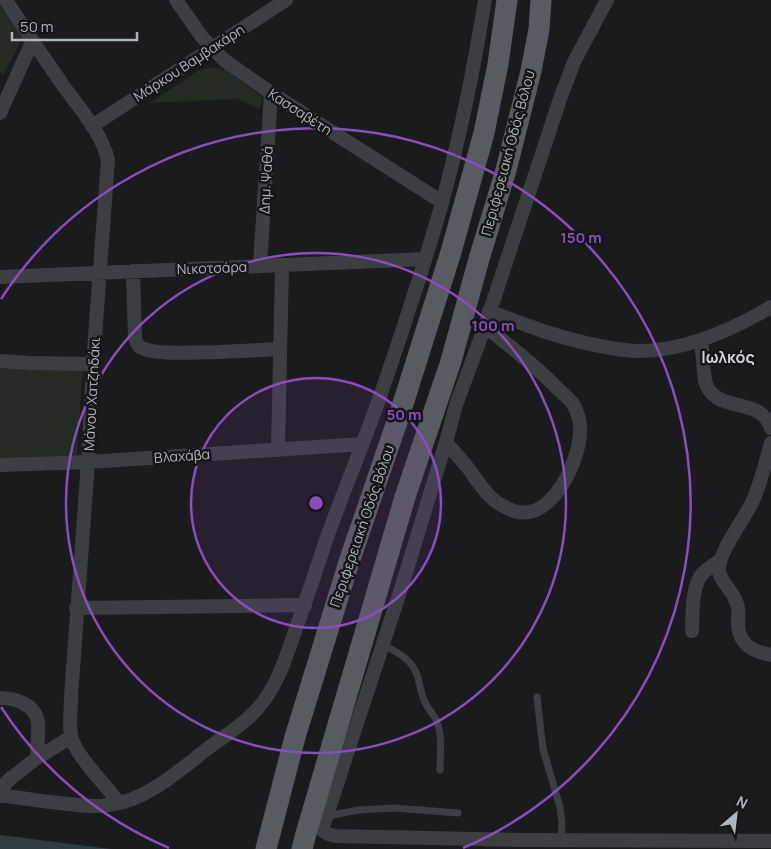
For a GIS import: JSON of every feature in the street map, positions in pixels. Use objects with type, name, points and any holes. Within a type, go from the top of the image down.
[{"type":"main road","name":"Περιφερειακή Οδός Βόλου","points":[[267,845],[295,737],[346,571],[402,410],[451,252],[484,133],[498,64],[507,0]]},
{"type":"main road","name":"Περιφερειακή Οδός Βόλου","points":[[303,843],[405,497],[451,361],[506,170],[531,71],[541,0]]},
{"type":"street","name":"Μάνου Χατζηδάκι","points":[[6,0],[32,42],[92,126],[107,155],[108,165],[93,364],[88,462],[70,697],[71,737],[74,745],[119,803]]},
{"type":"street","name":"Κασσαβέτη","points":[[176,0],[202,37],[224,60],[271,94],[442,202]]},
{"type":"street","name":"Μάρκου Βαμβακάρη","points":[[92,126],[286,0]]},
{"type":"street","points":[[71,737],[37,758],[8,780],[1,796],[93,806],[110,805],[136,797],[158,786],[231,732],[260,706],[269,694],[305,605],[326,541],[386,380],[425,259],[442,202],[467,98],[485,0]]},
{"type":"street","points":[[607,0],[578,53],[560,99],[485,326],[456,405],[383,645],[323,830],[328,834],[336,836],[771,841]]},
{"type":"street","points":[[0,113],[32,42]]},
{"type":"street","name":"Δημ. Ψαθά","points":[[260,266],[271,94]]},
{"type":"street","name":"Νικοτσάρα","points":[[0,277],[425,259]]},
{"type":"street","points":[[278,450],[282,266]]},
{"type":"street","points":[[133,271],[135,338],[140,347],[156,352],[176,353],[280,349]]},
{"type":"street","points":[[489,311],[535,329],[586,344],[639,351],[661,349],[701,340],[744,322],[771,307]]},
{"type":"street","points":[[446,442],[490,497],[515,511],[533,512],[549,502],[556,495],[572,467],[581,432],[574,405],[544,375],[485,326]]},
{"type":"street","points":[[701,340],[705,381],[711,393],[719,399],[763,414],[771,428]]},
{"type":"street","points":[[0,361],[93,364]]},
{"type":"street","points":[[771,443],[754,499],[728,545],[719,568],[720,577],[731,591],[738,608],[739,630],[742,639],[761,653],[771,655]]},
{"type":"street","name":"Βλαχάβα","points":[[0,465],[88,462],[363,444]]},
{"type":"street","points":[[692,631],[693,603],[696,588],[701,576],[721,560]]},
{"type":"street","points":[[76,608],[305,605]]},
{"type":"street","points":[[0,698],[15,699],[22,702],[29,706],[36,716],[38,728],[37,758]]},
{"type":"lane","points":[[383,645],[410,662],[418,677],[424,700],[439,727],[440,770]]},
{"type":"lane","points":[[537,697],[543,749],[560,807],[561,840]]},
{"type":"lane","points":[[327,816],[359,810],[394,808],[458,813]]},
{"type":"shaded area","points":[[0,4],[23,38],[3,75],[0,72]]},
{"type":"shaded area","points":[[215,68],[226,70],[262,97],[260,109],[237,99],[150,103],[199,70]]},
{"type":"shaded area","points":[[0,364],[83,368],[77,455],[0,459]]},
{"type":"shaded area","points":[[0,835],[111,849],[0,849]]},
{"type":"district","name":"Ιωλκός","points":[[728,357]]}]
